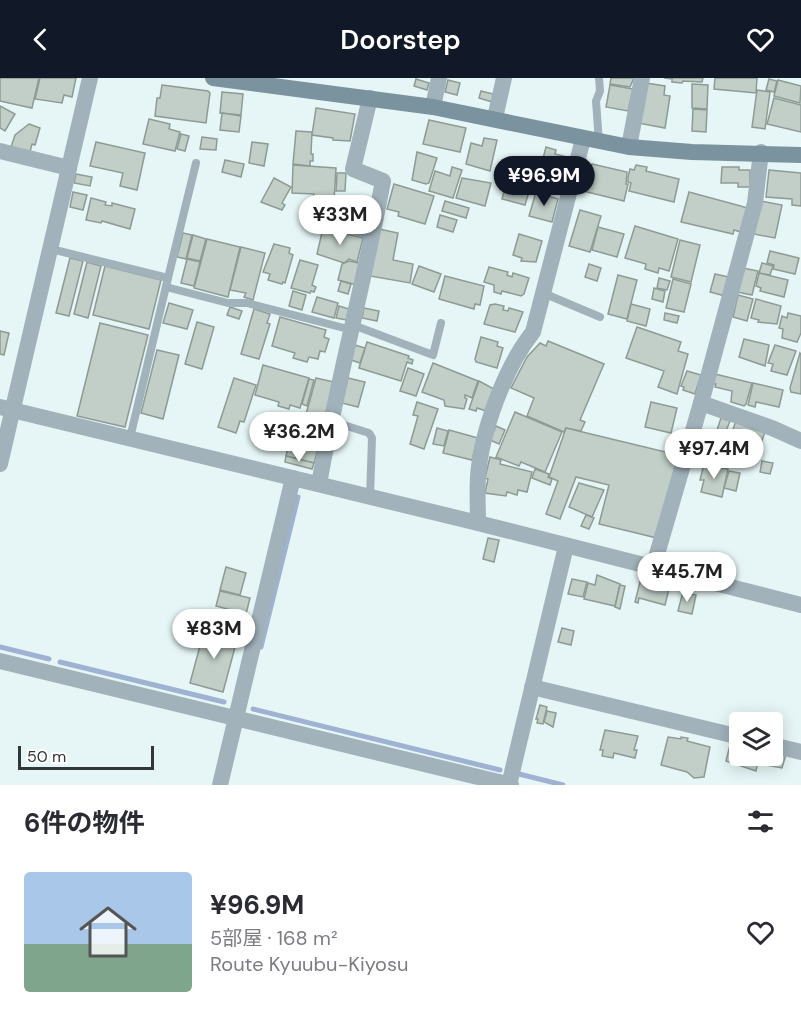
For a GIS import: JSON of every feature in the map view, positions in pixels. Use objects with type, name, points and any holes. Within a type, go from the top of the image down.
[{"type":"main road","points":[[213,78],[433,107],[629,147],[692,152],[761,152],[801,155]]},
{"type":"street","points":[[0,465],[6,409],[51,249],[90,78]]},
{"type":"street","points":[[433,107],[439,78]]},
{"type":"street","points":[[495,118],[504,78]]},
{"type":"street","points":[[629,147],[642,78]]},
{"type":"street","points":[[319,484],[383,181],[353,169],[370,98]]},
{"type":"street","points":[[478,523],[478,476],[484,436],[518,351],[533,332],[591,140]]},
{"type":"street","points":[[0,151],[69,168]]},
{"type":"street","points":[[653,568],[701,403],[755,202],[761,152]]},
{"type":"street","points":[[701,403],[772,428],[801,441]]},
{"type":"street","points":[[6,409],[478,523],[801,605]]},
{"type":"street","points":[[220,785],[293,478]]},
{"type":"street","points":[[0,661],[510,785],[566,546]]},
{"type":"street","points":[[532,687],[729,734]]},
{"type":"street","points":[[783,748],[801,752]]},
{"type":"lane","points":[[591,140],[596,101],[600,91],[599,78]]},
{"type":"lane","points":[[130,438],[196,163]]},
{"type":"lane","points":[[329,223],[372,236]]},
{"type":"lane","points":[[51,249],[167,282],[228,303],[247,303],[353,328],[433,355],[441,323]]},
{"type":"lane","points":[[543,293],[600,318]]},
{"type":"lane","points":[[331,421],[369,433],[372,438],[370,497]]},
{"type":"building","points":[[0,78],[39,78],[32,108],[0,101]]},
{"type":"building","points":[[40,78],[76,78],[72,97],[64,95],[62,103],[35,99]]},
{"type":"building","points":[[611,78],[634,78],[630,87],[610,84]]},
{"type":"building","points":[[664,78],[703,78],[702,82],[683,81],[682,83]]},
{"type":"building","points":[[715,78],[757,78],[756,93],[714,89]]},
{"type":"building","points":[[416,79],[429,83],[427,90],[414,86]]},
{"type":"building","points":[[769,79],[777,81],[774,92],[766,90]]},
{"type":"building","points":[[448,80],[460,83],[457,95],[445,92]]},
{"type":"building","points":[[778,80],[801,86],[800,103],[774,96]]},
{"type":"building","points":[[646,83],[665,86],[664,95],[670,96],[665,128],[638,123]]},
{"type":"building","points":[[692,84],[708,85],[707,109],[692,108]]},
{"type":"building","points":[[162,85],[208,91],[210,93],[206,123],[155,116],[157,98],[160,98]]},
{"type":"building","points":[[610,85],[633,89],[628,111],[606,107]]},
{"type":"building","points":[[757,90],[770,92],[765,129],[752,127]]},
{"type":"building","points":[[481,91],[493,94],[492,102],[479,98]]},
{"type":"building","points":[[222,92],[243,94],[241,115],[220,113]]},
{"type":"building","points":[[774,98],[801,105],[801,132],[767,124]]},
{"type":"building","points":[[0,106],[15,114],[5,131],[0,128]]},
{"type":"building","points":[[316,108],[355,114],[350,141],[312,135]]},
{"type":"building","points":[[693,109],[707,110],[706,132],[692,131]]},
{"type":"building","points":[[222,113],[241,116],[239,132],[220,130]]},
{"type":"building","points":[[149,119],[170,124],[169,129],[180,132],[175,151],[143,144]]},
{"type":"building","points":[[429,120],[466,128],[460,152],[423,144]]},
{"type":"building","points":[[29,124],[40,128],[35,145],[32,144],[30,152],[11,147],[15,135]]},
{"type":"building","points":[[296,131],[312,132],[313,161],[310,161],[310,166],[293,164]]},
{"type":"building","points":[[181,134],[189,136],[185,151],[177,149]]},
{"type":"building","points":[[202,137],[217,139],[216,150],[200,149]]},
{"type":"building","points":[[484,138],[497,140],[490,171],[466,164],[471,143],[482,146]]},
{"type":"building","points":[[96,142],[145,153],[137,190],[120,186],[123,173],[90,166]]},
{"type":"building","points":[[252,142],[268,144],[264,166],[249,163]]},
{"type":"building","points":[[546,147],[556,150],[555,154],[567,157],[561,180],[539,174]]},
{"type":"building","points":[[417,152],[437,158],[429,183],[426,184],[412,180]]},
{"type":"building","points":[[225,160],[244,164],[241,177],[222,172]]},
{"type":"building","points":[[592,164],[627,172],[626,184],[628,184],[624,201],[583,191]]},
{"type":"building","points":[[293,165],[336,168],[334,201],[313,199],[314,194],[292,193]]},
{"type":"building","points":[[636,165],[647,167],[646,171],[679,179],[674,202],[629,191],[630,169],[634,170]]},
{"type":"building","points":[[452,167],[462,170],[453,198],[429,191],[435,171],[450,176]]},
{"type":"building","points":[[722,167],[739,167],[739,170],[750,170],[750,187],[738,187],[738,183],[721,183]]},
{"type":"building","points":[[769,170],[801,173],[801,206],[792,205],[792,199],[766,197]]},
{"type":"building","points":[[337,173],[346,173],[345,191],[336,191]]},
{"type":"building","points":[[514,173],[533,178],[525,205],[502,199],[508,177],[513,178]]},
{"type":"building","points":[[76,174],[92,177],[90,186],[74,183]]},
{"type":"building","points":[[274,178],[291,187],[282,203],[285,205],[282,210],[261,202]]},
{"type":"building","points":[[462,178],[491,183],[485,206],[456,198]]},
{"type":"building","points":[[394,184],[434,196],[425,224],[398,216],[399,212],[387,209]]},
{"type":"building","points":[[73,192],[87,195],[83,210],[70,207]]},
{"type":"building","points":[[536,192],[558,199],[552,222],[529,216]]},
{"type":"building","points":[[689,192],[748,208],[741,232],[734,230],[733,234],[681,222]]},
{"type":"building","points":[[91,198],[106,202],[105,205],[112,206],[112,203],[135,209],[130,229],[102,221],[101,223],[86,220]]},
{"type":"building","points":[[445,201],[469,208],[466,218],[442,211]]},
{"type":"building","points":[[761,201],[782,205],[775,238],[754,234]]},
{"type":"building","points":[[580,210],[601,216],[590,252],[569,246]]},
{"type":"building","points":[[336,211],[347,214],[345,222],[334,219]]},
{"type":"building","points":[[440,215],[457,220],[453,232],[437,227]]},
{"type":"building","points":[[635,226],[678,239],[669,271],[659,268],[658,273],[645,269],[646,264],[625,258]]},
{"type":"building","points":[[598,227],[624,234],[617,257],[592,250]]},
{"type":"building","points":[[323,228],[363,238],[357,262],[349,259],[344,263],[317,254]]},
{"type":"building","points":[[379,229],[398,233],[393,260],[413,264],[410,283],[370,276]]},
{"type":"building","points":[[183,233],[192,235],[186,259],[177,257]]},
{"type":"building","points":[[519,234],[542,241],[536,262],[521,261],[522,258],[513,255]]},
{"type":"building","points":[[193,235],[206,239],[200,261],[187,258]]},
{"type":"building","points":[[207,239],[240,247],[228,297],[194,288]]},
{"type":"building","points":[[680,240],[700,245],[691,282],[671,277]]},
{"type":"building","points":[[274,244],[290,248],[289,253],[293,255],[285,283],[282,284],[268,280],[270,274],[263,272]]},
{"type":"building","points":[[241,247],[265,253],[253,300],[244,297],[246,293],[230,290]]},
{"type":"building","points":[[770,251],[799,258],[795,274],[773,269],[774,265],[767,263]]},
{"type":"building","points":[[70,258],[83,261],[69,316],[56,313]]},
{"type":"building","points":[[187,259],[200,262],[194,286],[181,283]]},
{"type":"building","points":[[300,260],[318,265],[312,285],[316,287],[314,292],[291,288]]},
{"type":"building","points":[[349,261],[359,263],[357,285],[338,280],[342,264]]},
{"type":"building","points":[[87,262],[101,266],[88,318],[74,314]]},
{"type":"building","points":[[762,263],[773,266],[770,275],[759,273]]},
{"type":"building","points":[[589,264],[601,268],[597,281],[585,277]]},
{"type":"building","points":[[105,266],[161,280],[149,329],[93,315]]},
{"type":"building","points":[[419,266],[441,274],[434,292],[412,284]]},
{"type":"building","points":[[489,267],[508,272],[507,275],[512,277],[513,273],[529,278],[524,294],[521,296],[502,291],[501,294],[494,292],[494,285],[484,282]]},
{"type":"building","points":[[743,268],[758,271],[752,295],[737,292]]},
{"type":"building","points":[[759,273],[788,280],[784,297],[760,291],[761,288],[756,286]]},
{"type":"building","points":[[715,274],[729,277],[725,296],[710,292]]},
{"type":"building","points":[[618,275],[637,280],[627,319],[608,314]]},
{"type":"building","points":[[445,276],[484,286],[480,305],[475,304],[474,309],[439,299]]},
{"type":"building","points":[[659,278],[670,281],[667,290],[657,288]]},
{"type":"building","points":[[673,279],[691,284],[684,312],[666,308]]},
{"type":"building","points":[[341,281],[351,284],[348,294],[338,291]]},
{"type":"building","points":[[654,288],[665,291],[663,302],[652,299]]},
{"type":"building","points":[[293,291],[306,295],[302,310],[289,306]]},
{"type":"building","points":[[738,295],[753,299],[747,321],[733,317]]},
{"type":"building","points":[[317,297],[338,303],[334,318],[312,312]]},
{"type":"building","points":[[756,299],[781,306],[777,324],[758,322],[759,320],[751,318]]},
{"type":"building","points":[[169,303],[193,310],[187,329],[163,323]]},
{"type":"building","points":[[631,304],[650,309],[646,326],[627,321]]},
{"type":"building","points":[[490,305],[504,306],[503,310],[508,311],[509,308],[523,312],[515,332],[484,324]]},
{"type":"building","points":[[339,306],[349,309],[346,320],[336,318]]},
{"type":"building","points":[[230,307],[242,311],[239,319],[227,315]]},
{"type":"building","points":[[364,308],[379,311],[377,321],[362,318]]},
{"type":"building","points":[[254,309],[270,314],[267,323],[270,324],[259,359],[241,354]]},
{"type":"building","points":[[665,313],[679,316],[677,323],[664,320]]},
{"type":"building","points":[[788,313],[801,316],[801,333],[797,342],[782,338],[783,329],[779,328],[782,316],[787,318]]},
{"type":"building","points":[[280,317],[326,330],[324,337],[329,339],[325,352],[320,351],[318,359],[309,357],[307,362],[293,358],[295,353],[272,346]]},
{"type":"building","points":[[197,322],[214,327],[202,369],[185,364]]},
{"type":"building","points":[[100,323],[148,335],[125,427],[77,416]]},
{"type":"building","points":[[637,327],[681,342],[678,351],[688,354],[677,394],[658,387],[664,371],[626,358]]},
{"type":"building","points":[[0,331],[9,333],[4,355],[0,354]]},
{"type":"building","points":[[481,337],[498,342],[497,346],[503,348],[497,368],[476,362]]},
{"type":"building","points":[[744,339],[769,345],[765,366],[739,357]]},
{"type":"building","points":[[548,341],[604,364],[580,420],[585,422],[581,431],[566,428],[564,432],[527,416],[534,398],[511,388],[527,357],[540,343],[546,346]]},
{"type":"building","points":[[367,342],[409,356],[408,358],[413,360],[412,364],[407,362],[401,381],[359,368]]},
{"type":"building","points":[[355,345],[365,348],[360,363],[351,360]]},
{"type":"building","points":[[775,345],[796,351],[787,375],[771,371],[773,364],[768,363]]},
{"type":"building","points":[[157,350],[179,355],[163,419],[141,413]]},
{"type":"building","points":[[800,353],[801,394],[791,392],[790,388]]},
{"type":"building","points":[[433,363],[478,381],[472,398],[465,395],[467,399],[464,409],[445,406],[444,400],[422,392]]},
{"type":"building","points":[[263,365],[309,378],[300,408],[290,405],[289,409],[278,406],[279,402],[255,395]]},
{"type":"building","points":[[408,368],[424,374],[416,396],[400,391]]},
{"type":"building","points":[[687,371],[701,375],[695,394],[683,390],[684,387],[681,386]]},
{"type":"building","points":[[715,374],[752,383],[744,406],[731,402],[732,391],[715,387],[716,384],[713,384]]},
{"type":"building","points":[[234,378],[256,385],[244,422],[240,421],[236,433],[218,427]]},
{"type":"building","points":[[316,378],[334,382],[319,440],[300,436]]},
{"type":"building","points":[[348,378],[365,382],[358,407],[342,403]]},
{"type":"building","points":[[309,379],[314,380],[307,406],[302,404]]},
{"type":"building","points":[[479,381],[494,389],[486,411],[477,408],[476,411],[469,409]]},
{"type":"building","points":[[753,383],[783,390],[779,407],[756,402],[755,407],[748,405]]},
{"type":"building","points":[[417,402],[438,409],[424,449],[410,444],[418,416],[413,415]]},
{"type":"building","points":[[651,402],[677,408],[671,433],[645,427]]},
{"type":"building","points":[[515,412],[562,432],[545,472],[521,462],[519,466],[496,457]]},
{"type":"building","points":[[721,418],[730,421],[724,436],[716,433]]},
{"type":"building","points":[[736,421],[765,432],[758,452],[728,443]]},
{"type":"building","points":[[496,426],[505,430],[499,444],[490,440]]},
{"type":"building","points":[[437,428],[448,431],[444,446],[433,444]]},
{"type":"building","points":[[566,428],[678,455],[657,538],[599,524],[609,485],[576,477],[560,519],[546,514],[558,481],[549,477]]},
{"type":"building","points":[[449,430],[478,438],[472,460],[443,453]]},
{"type":"building","points":[[292,432],[320,442],[314,463],[286,456]]},
{"type":"building","points":[[725,443],[738,448],[737,451],[740,452],[735,465],[731,467],[718,462]]},
{"type":"building","points":[[286,456],[314,463],[312,469],[285,462]]},
{"type":"building","points":[[490,457],[501,460],[500,464],[532,472],[527,492],[518,490],[517,495],[507,492],[506,496],[485,493],[488,479],[485,478]]},
{"type":"building","points":[[762,461],[773,463],[770,474],[760,472]]},
{"type":"building","points":[[704,464],[728,469],[722,497],[701,492],[704,480],[700,480]]},
{"type":"building","points":[[535,469],[549,474],[548,477],[552,479],[550,485],[532,478]]},
{"type":"building","points":[[729,471],[740,473],[736,491],[724,488]]},
{"type":"building","points":[[579,483],[604,490],[592,517],[569,507]]},
{"type":"building","points":[[586,515],[594,518],[589,529],[581,526]]},
{"type":"building","points":[[488,538],[499,540],[494,562],[483,559]]},
{"type":"building","points":[[226,567],[246,573],[240,595],[220,590]]},
{"type":"building","points":[[597,575],[620,584],[615,606],[584,599],[588,583],[595,585]]},
{"type":"building","points":[[641,578],[670,585],[665,605],[639,598],[638,603],[635,602]]},
{"type":"building","points":[[572,579],[587,582],[583,597],[568,594]]},
{"type":"building","points":[[620,585],[625,586],[620,609],[615,607]]},
{"type":"building","points":[[220,591],[250,598],[246,614],[216,606]]},
{"type":"building","points":[[683,592],[696,595],[692,614],[678,611]]},
{"type":"building","points":[[205,627],[238,636],[223,692],[190,683]]},
{"type":"building","points":[[562,628],[574,631],[571,645],[558,642]]},
{"type":"building","points":[[540,705],[547,707],[543,724],[537,723],[538,719],[536,719]]},
{"type":"building","points":[[547,711],[556,713],[553,727],[544,722]]},
{"type":"building","points":[[605,730],[638,736],[634,750],[637,750],[635,758],[614,753],[613,758],[602,756],[603,750],[600,750]]},
{"type":"building","points":[[668,737],[688,738],[687,741],[710,747],[704,777],[694,778],[687,772],[661,765]]},
{"type":"building","points":[[741,766],[757,766],[756,771]]},
{"type":"waterway","points":[[261,647],[298,497]]},
{"type":"waterway","points":[[0,647],[49,659]]},
{"type":"waterway","points":[[60,662],[224,702]]},
{"type":"waterway","points":[[253,709],[500,770]]},
{"type":"waterway","points":[[519,774],[563,785]]}]
